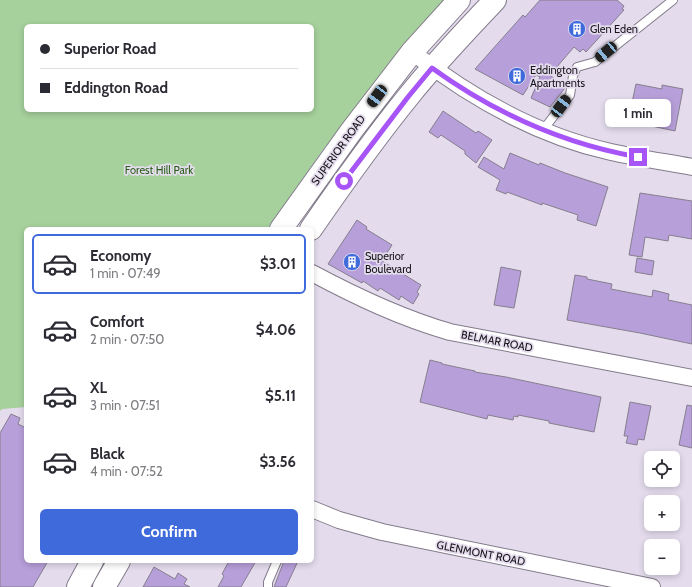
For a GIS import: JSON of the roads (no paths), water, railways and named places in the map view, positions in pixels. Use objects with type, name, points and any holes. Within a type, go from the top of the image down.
[{"type":"main road","name":"SUPERIOR ROAD","points":[[282,227],[347,136],[412,52],[459,0]]},
{"type":"main road","points":[[312,227],[368,148],[432,68],[495,0]]},
{"type":"main road","points":[[80,586],[91,563]]},
{"type":"main road","points":[[104,587],[118,563]]},
{"type":"street","points":[[412,52],[450,81],[497,108],[543,130],[576,142],[611,152],[692,167]]},
{"type":"street","name":"BELMAR ROAD","points":[[314,274],[394,314],[450,332],[692,378]]},
{"type":"street","name":"GLENMONT ROAD","points":[[314,510],[339,520],[397,536],[652,587]]},
{"type":"lane","points":[[543,130],[570,95],[573,76],[577,66],[595,62],[673,0]]},
{"type":"lane","points":[[268,587],[268,582],[276,563]]},
{"type":"place","name":"Glen Eden","points":[[577,29]]},
{"type":"place","name":"Eddington Apartments","points":[[517,76]]},
{"type":"place","name":"Superior Boulevard","points":[[352,262]]},
{"type":"park label","name":"Forest Hill Park","points":[[159,170]]}]
